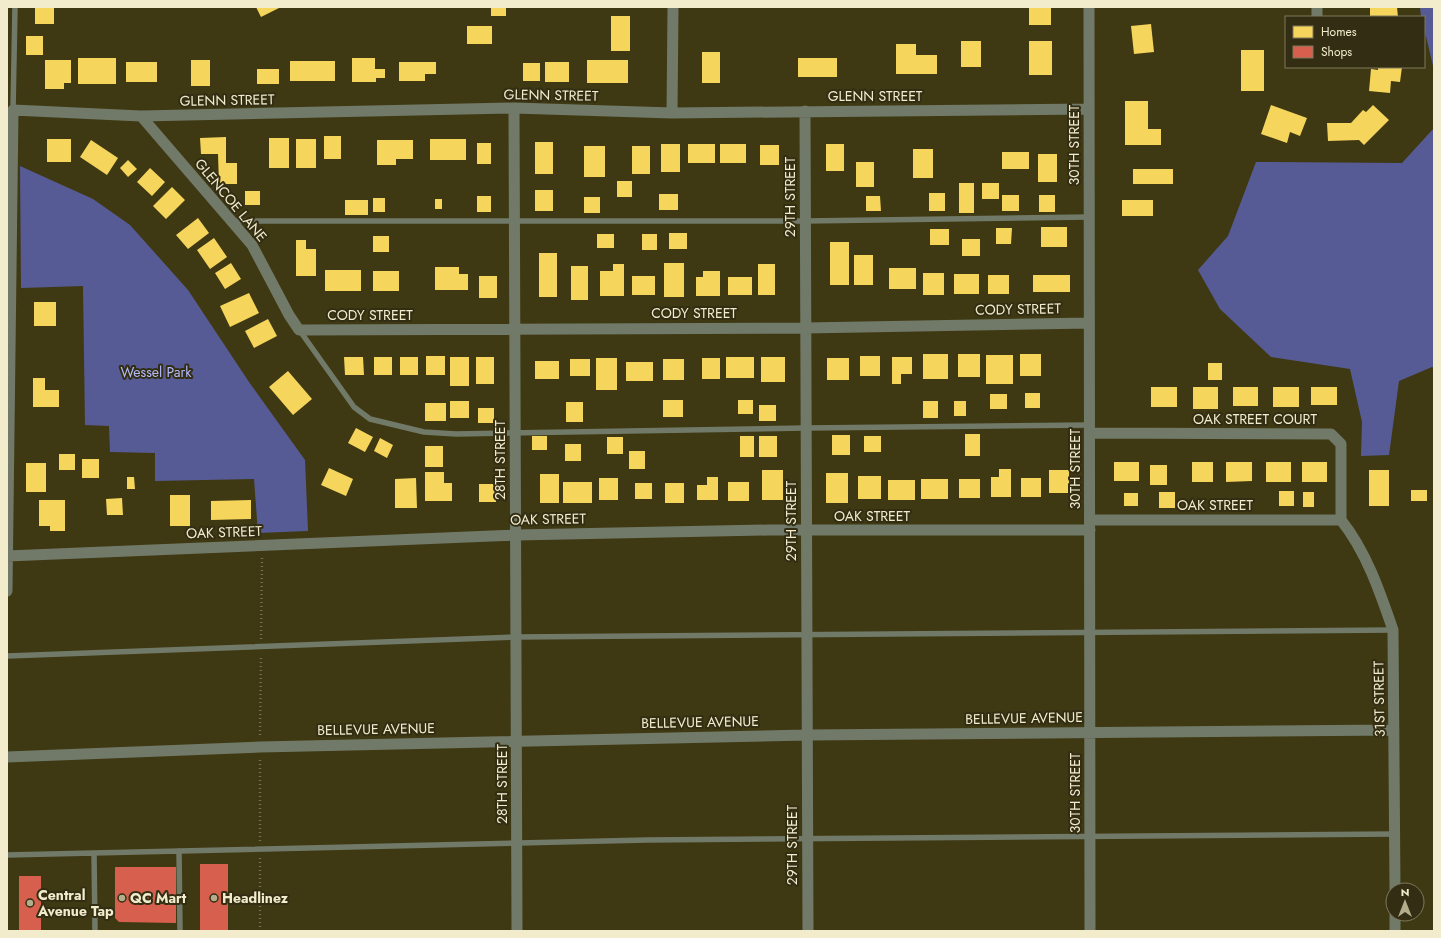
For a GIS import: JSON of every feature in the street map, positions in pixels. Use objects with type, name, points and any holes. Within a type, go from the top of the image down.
[{"type":"street","points":[[672,113],[673,7]]},
{"type":"street","name":"30TH STREET","points":[[1089,7],[1090,931]]},
{"type":"street","name":"GLENN STREET","points":[[13,110],[141,116],[514,108],[672,113],[1089,109]]},
{"type":"street","name":"28TH STREET","points":[[514,108],[517,931]]},
{"type":"street","points":[[7,591],[10,183],[13,110]]},
{"type":"street","name":"29TH STREET","points":[[805,112],[805,531],[808,931]]},
{"type":"street","name":"GLENCOE LANE","points":[[141,116],[252,245],[289,315],[299,330]]},
{"type":"street","name":"CODY STREET","points":[[299,330],[805,328],[1089,323]]},
{"type":"street","name":"OAK STREET COURT","points":[[1090,429],[1331,434],[1341,444],[1341,520]]},
{"type":"street","name":"OAK STREET","points":[[7,556],[516,535],[805,531],[1341,520]]},
{"type":"street","name":"31ST STREET","points":[[1341,520],[1351,533],[1380,592],[1393,630],[1395,882]]},
{"type":"street","name":"BELLEVUE AVENUE","points":[[7,757],[260,747],[807,734],[1394,730]]},
{"type":"lane","points":[[13,110],[15,7]]},
{"type":"lane","points":[[231,221],[805,221],[1089,217]]},
{"type":"lane","points":[[299,330],[354,407],[370,418],[424,432],[456,434],[806,428],[1090,429]]},
{"type":"lane","points":[[7,656],[516,637],[1393,630]]},
{"type":"lane","points":[[7,855],[517,843],[1395,834]]},
{"type":"lane","points":[[179,851],[180,931]]},
{"type":"lane","points":[[94,853],[95,931]]},
{"type":"green space","points":[[1420,7],[1434,7],[1434,70],[1425,32],[1425,16],[1421,16]]},
{"type":"green space","points":[[1434,128],[1434,368],[1432,367],[1399,381],[1389,455],[1361,456],[1362,422],[1350,369],[1271,357],[1220,309],[1198,270],[1228,236],[1256,162],[1402,163]]},
{"type":"green space","name":"Wessel Park","points":[[20,166],[93,199],[130,225],[188,290],[249,382],[305,460],[308,531],[258,533],[254,479],[155,481],[155,453],[110,452],[109,426],[85,425],[83,286],[21,288]]},
{"type":"building: Homes","points":[[35,7],[54,7],[54,24],[35,24]]},
{"type":"building: Homes","points":[[256,7],[281,7],[261,17]]},
{"type":"building: Homes","points":[[491,7],[506,7],[506,16],[491,16]]},
{"type":"building: Homes","points":[[1029,7],[1051,7],[1051,25],[1029,25]]},
{"type":"building: Homes","points":[[1370,7],[1397,7],[1398,16],[1370,16]]},
{"type":"building: Homes","points":[[611,16],[630,16],[630,51],[611,51]]},
{"type":"building: Homes","points":[[1151,24],[1154,52],[1134,54],[1131,26]]},
{"type":"building: Homes","points":[[467,26],[492,26],[492,44],[467,44]]},
{"type":"building: Homes","points":[[26,36],[43,36],[43,55],[26,55]]},
{"type":"building: Homes","points":[[961,41],[981,41],[981,67],[961,67]]},
{"type":"building: Homes","points":[[1029,41],[1052,41],[1052,75],[1029,75]]},
{"type":"building: Homes","points":[[896,44],[916,44],[916,55],[937,55],[937,74],[896,74]]},
{"type":"building: Homes","points":[[1241,50],[1264,50],[1264,91],[1241,91]]},
{"type":"building: Homes","points":[[702,52],[720,52],[720,83],[702,83]]},
{"type":"building: Homes","points":[[78,58],[116,58],[116,84],[78,84]]},
{"type":"building: Homes","points":[[352,58],[375,58],[375,69],[385,69],[385,78],[376,78],[376,82],[352,82]]},
{"type":"building: Homes","points":[[798,58],[837,58],[837,77],[798,77]]},
{"type":"building: Homes","points":[[45,60],[71,60],[71,83],[64,83],[64,89],[45,89]]},
{"type":"building: Homes","points":[[191,60],[210,60],[210,86],[191,86]]},
{"type":"building: Homes","points":[[587,60],[628,60],[628,83],[587,83]]},
{"type":"building: Homes","points":[[290,61],[335,61],[335,81],[290,81]]},
{"type":"building: Homes","points":[[126,62],[157,62],[157,82],[126,82]]},
{"type":"building: Homes","points":[[399,62],[436,62],[436,74],[425,74],[425,81],[399,81]]},
{"type":"building: Homes","points":[[545,62],[569,62],[569,82],[545,82]]},
{"type":"building: Homes","points":[[523,63],[540,63],[540,81],[523,81]]},
{"type":"building: Homes","points":[[1378,68],[1402,68],[1400,82],[1391,81],[1390,93],[1369,91],[1371,69],[1378,70]]},
{"type":"building: Homes","points":[[257,69],[279,69],[279,84],[257,84]]},
{"type":"building: Homes","points":[[1125,101],[1148,101],[1148,129],[1161,129],[1161,145],[1125,145]]},
{"type":"building: Homes","points":[[1271,105],[1307,118],[1300,136],[1290,132],[1287,143],[1261,134]]},
{"type":"building: Homes","points":[[1373,105],[1389,120],[1364,145],[1359,140],[1328,141],[1327,123],[1351,123],[1363,110],[1366,112]]},
{"type":"building: Homes","points":[[324,136],[341,136],[341,159],[324,159]]},
{"type":"building: Homes","points":[[226,137],[226,163],[237,163],[237,184],[219,184],[218,154],[201,154],[200,138]]},
{"type":"building: Homes","points":[[269,138],[289,138],[289,168],[269,168]]},
{"type":"building: Homes","points":[[47,139],[71,139],[71,162],[47,162]]},
{"type":"building: Homes","points":[[296,139],[316,139],[316,168],[296,168]]},
{"type":"building: Homes","points":[[430,139],[466,139],[466,160],[430,160]]},
{"type":"building: Homes","points":[[91,140],[118,158],[107,175],[80,157]]},
{"type":"building: Homes","points":[[377,140],[413,140],[413,159],[396,159],[396,165],[377,165]]},
{"type":"building: Homes","points":[[535,142],[553,142],[553,174],[535,174]]},
{"type":"building: Homes","points":[[477,143],[491,143],[491,164],[477,164]]},
{"type":"building: Homes","points":[[661,144],[680,144],[680,172],[661,172]]},
{"type":"building: Homes","points":[[688,144],[715,144],[715,163],[688,163]]},
{"type":"building: Homes","points":[[720,144],[746,144],[746,163],[720,163]]},
{"type":"building: Homes","points":[[826,144],[844,144],[844,171],[826,171]]},
{"type":"building: Homes","points":[[760,145],[779,145],[779,165],[760,165]]},
{"type":"building: Homes","points":[[584,146],[605,146],[605,177],[584,177]]},
{"type":"building: Homes","points":[[632,146],[650,146],[650,174],[632,174]]},
{"type":"building: Homes","points":[[913,149],[933,149],[933,178],[913,178]]},
{"type":"building: Homes","points":[[1002,152],[1029,152],[1029,169],[1002,169]]},
{"type":"building: Homes","points":[[1038,154],[1057,154],[1057,182],[1038,182]]},
{"type":"building: Homes","points":[[128,160],[137,169],[128,177],[120,168]]},
{"type":"building: Homes","points":[[856,162],[874,162],[874,187],[856,187]]},
{"type":"building: Homes","points":[[150,168],[165,182],[152,196],[137,182]]},
{"type":"building: Homes","points":[[1133,169],[1173,169],[1173,184],[1133,184]]},
{"type":"building: Homes","points":[[617,181],[632,181],[632,197],[617,197]]},
{"type":"building: Homes","points":[[959,183],[974,183],[974,213],[959,213]]},
{"type":"building: Homes","points":[[982,183],[999,183],[999,199],[982,199]]},
{"type":"building: Homes","points":[[172,187],[185,200],[166,219],[153,206]]},
{"type":"building: Homes","points":[[535,190],[553,190],[553,211],[535,211]]},
{"type":"building: Homes","points":[[245,191],[260,191],[260,205],[245,205]]},
{"type":"building: Homes","points":[[929,193],[945,193],[945,211],[929,211]]},
{"type":"building: Homes","points":[[659,194],[678,194],[678,210],[659,210]]},
{"type":"building: Homes","points":[[1002,195],[1019,195],[1019,211],[1002,211]]},
{"type":"building: Homes","points":[[1039,195],[1055,195],[1055,212],[1039,212]]},
{"type":"building: Homes","points":[[477,196],[491,196],[491,212],[477,212]]},
{"type":"building: Homes","points":[[866,196],[880,196],[881,211],[866,211]]},
{"type":"building: Homes","points":[[584,197],[600,197],[600,213],[584,213]]},
{"type":"building: Homes","points":[[373,198],[385,198],[385,212],[373,212]]},
{"type":"building: Homes","points":[[435,199],[442,199],[442,209],[435,209]]},
{"type":"building: Homes","points":[[345,200],[368,200],[368,215],[345,215]]},
{"type":"building: Homes","points":[[1122,200],[1153,200],[1153,216],[1122,216]]},
{"type":"building: Homes","points":[[198,218],[209,233],[188,249],[176,235]]},
{"type":"building: Homes","points":[[1041,227],[1067,227],[1067,247],[1041,247]]},
{"type":"building: Homes","points":[[996,228],[1012,228],[1011,244],[996,244]]},
{"type":"building: Homes","points":[[930,229],[949,229],[949,245],[930,245]]},
{"type":"building: Homes","points":[[669,233],[687,233],[687,249],[669,249]]},
{"type":"building: Homes","points":[[597,234],[614,234],[614,248],[597,248]]},
{"type":"building: Homes","points":[[642,234],[657,234],[657,250],[642,250]]},
{"type":"building: Homes","points":[[373,236],[389,236],[389,252],[373,252]]},
{"type":"building: Homes","points":[[214,238],[227,257],[210,269],[197,250]]},
{"type":"building: Homes","points":[[962,239],[980,239],[980,256],[962,256]]},
{"type":"building: Homes","points":[[296,240],[306,240],[306,249],[316,249],[316,276],[296,276]]},
{"type":"building: Homes","points":[[830,242],[849,242],[849,285],[830,285]]},
{"type":"building: Homes","points":[[539,253],[557,253],[557,297],[539,297]]},
{"type":"building: Homes","points":[[854,255],[873,255],[873,285],[854,285]]},
{"type":"building: Homes","points":[[231,263],[241,279],[225,289],[215,273]]},
{"type":"building: Homes","points":[[664,263],[684,263],[684,297],[664,297]]},
{"type":"building: Homes","points":[[613,264],[624,264],[624,296],[600,296],[600,271],[613,271]]},
{"type":"building: Homes","points":[[758,264],[775,264],[775,295],[758,295]]},
{"type":"building: Homes","points":[[571,266],[588,266],[588,300],[571,300]]},
{"type":"building: Homes","points":[[435,267],[459,267],[459,274],[468,274],[468,290],[435,290]]},
{"type":"building: Homes","points":[[889,268],[916,268],[916,289],[889,289]]},
{"type":"building: Homes","points":[[325,270],[361,270],[361,291],[325,291]]},
{"type":"building: Homes","points":[[373,271],[399,271],[399,291],[373,291]]},
{"type":"building: Homes","points":[[703,271],[720,271],[720,296],[696,296],[696,277],[703,277]]},
{"type":"building: Homes","points":[[923,273],[944,273],[944,295],[923,295]]},
{"type":"building: Homes","points":[[954,274],[979,274],[979,294],[954,294]]},
{"type":"building: Homes","points":[[988,275],[1009,275],[1009,294],[988,294]]},
{"type":"building: Homes","points":[[1033,275],[1070,275],[1070,292],[1033,292]]},
{"type":"building: Homes","points":[[479,276],[497,276],[497,298],[479,298]]},
{"type":"building: Homes","points":[[632,276],[655,276],[655,295],[632,295]]},
{"type":"building: Homes","points":[[728,277],[752,277],[752,295],[728,295]]},
{"type":"building: Homes","points":[[249,293],[259,313],[230,327],[220,306]]},
{"type":"building: Homes","points":[[34,302],[56,302],[56,326],[34,326]]},
{"type":"building: Homes","points":[[268,319],[277,336],[254,348],[245,331]]},
{"type":"building: Homes","points":[[923,354],[948,354],[948,379],[923,379]]},
{"type":"building: Homes","points":[[958,354],[980,354],[980,377],[958,377]]},
{"type":"building: Homes","points":[[1020,354],[1041,354],[1041,376],[1020,376]]},
{"type":"building: Homes","points":[[986,355],[1013,355],[1013,384],[986,384]]},
{"type":"building: Homes","points":[[426,356],[445,356],[445,375],[426,375]]},
{"type":"building: Homes","points":[[860,356],[880,356],[880,376],[860,376]]},
{"type":"building: Homes","points":[[344,357],[363,357],[364,375],[345,375]]},
{"type":"building: Homes","points":[[374,357],[392,357],[392,375],[374,375]]},
{"type":"building: Homes","points":[[400,357],[418,357],[418,375],[400,375]]},
{"type":"building: Homes","points":[[450,357],[469,357],[469,386],[450,386]]},
{"type":"building: Homes","points":[[476,357],[494,357],[494,384],[476,384]]},
{"type":"building: Homes","points":[[726,357],[754,357],[754,378],[726,378]]},
{"type":"building: Homes","points":[[761,357],[785,357],[785,382],[761,382]]},
{"type":"building: Homes","points":[[892,357],[912,357],[912,374],[901,374],[901,384],[892,384]]},
{"type":"building: Homes","points":[[596,358],[617,358],[617,390],[596,390]]},
{"type":"building: Homes","points":[[702,358],[720,358],[720,379],[702,379]]},
{"type":"building: Homes","points":[[827,358],[849,358],[849,380],[827,380]]},
{"type":"building: Homes","points":[[570,359],[590,359],[590,376],[570,376]]},
{"type":"building: Homes","points":[[663,359],[684,359],[684,380],[663,380]]},
{"type":"building: Homes","points":[[535,361],[559,361],[559,379],[535,379]]},
{"type":"building: Homes","points":[[626,362],[653,362],[653,381],[626,381]]},
{"type":"building: Homes","points":[[1208,363],[1222,363],[1222,380],[1208,380]]},
{"type":"building: Homes","points":[[288,371],[312,399],[293,415],[269,387]]},
{"type":"building: Homes","points":[[33,378],[45,378],[45,390],[59,390],[59,407],[33,407]]},
{"type":"building: Homes","points":[[1151,387],[1177,387],[1177,407],[1151,407]]},
{"type":"building: Homes","points":[[1193,387],[1218,387],[1218,409],[1193,409]]},
{"type":"building: Homes","points":[[1233,387],[1258,387],[1258,406],[1233,406]]},
{"type":"building: Homes","points":[[1273,387],[1299,387],[1299,407],[1273,407]]},
{"type":"building: Homes","points":[[1311,387],[1337,387],[1337,405],[1311,405]]},
{"type":"building: Homes","points":[[1025,393],[1040,393],[1040,408],[1025,408]]},
{"type":"building: Homes","points":[[990,394],[1007,394],[1007,409],[990,409]]},
{"type":"building: Homes","points":[[663,400],[683,400],[683,417],[663,417]]},
{"type":"building: Homes","points":[[738,400],[753,400],[753,414],[738,414]]},
{"type":"building: Homes","points":[[450,401],[469,401],[469,418],[450,418]]},
{"type":"building: Homes","points":[[923,401],[938,401],[938,418],[923,418]]},
{"type":"building: Homes","points":[[954,401],[966,401],[966,416],[954,416]]},
{"type":"building: Homes","points":[[566,402],[583,402],[583,422],[566,422]]},
{"type":"building: Homes","points":[[425,403],[446,403],[446,421],[425,421]]},
{"type":"building: Homes","points":[[759,405],[776,405],[776,421],[759,421]]},
{"type":"building: Homes","points":[[478,408],[494,408],[494,423],[478,423]]},
{"type":"building: Homes","points":[[356,428],[373,437],[365,452],[348,443]]},
{"type":"building: Homes","points":[[965,434],[980,434],[980,456],[965,456]]},
{"type":"building: Homes","points":[[832,435],[850,435],[850,455],[832,455]]},
{"type":"building: Homes","points":[[532,436],[547,436],[547,450],[532,450]]},
{"type":"building: Homes","points":[[740,436],[754,436],[754,457],[740,457]]},
{"type":"building: Homes","points":[[759,436],[777,436],[777,457],[759,457]]},
{"type":"building: Homes","points":[[864,436],[881,436],[881,452],[864,452]]},
{"type":"building: Homes","points":[[607,437],[623,437],[623,454],[607,454]]},
{"type":"building: Homes","points":[[380,438],[393,445],[387,458],[374,451]]},
{"type":"building: Homes","points":[[565,444],[581,444],[581,461],[565,461]]},
{"type":"building: Homes","points":[[425,446],[443,446],[443,467],[425,467]]},
{"type":"building: Homes","points":[[629,451],[645,451],[645,469],[629,469]]},
{"type":"building: Homes","points":[[59,454],[75,454],[75,470],[59,470]]},
{"type":"building: Homes","points":[[82,459],[99,459],[99,478],[82,478]]},
{"type":"building: Homes","points":[[1114,462],[1139,462],[1139,481],[1114,481]]},
{"type":"building: Homes","points":[[1192,462],[1213,462],[1213,482],[1192,482]]},
{"type":"building: Homes","points":[[1226,462],[1252,462],[1252,481],[1226,482]]},
{"type":"building: Homes","points":[[1266,462],[1291,462],[1291,482],[1266,482]]},
{"type":"building: Homes","points":[[1302,462],[1327,462],[1327,482],[1302,482]]},
{"type":"building: Homes","points":[[26,463],[46,463],[46,492],[26,492]]},
{"type":"building: Homes","points":[[1150,465],[1167,465],[1167,485],[1150,485]]},
{"type":"building: Homes","points":[[329,468],[353,479],[346,496],[321,485]]},
{"type":"building: Homes","points":[[999,469],[1011,469],[1011,497],[991,497],[991,477],[999,477]]},
{"type":"building: Homes","points":[[762,470],[783,470],[783,500],[762,500]]},
{"type":"building: Homes","points":[[1049,470],[1069,470],[1069,493],[1049,493]]},
{"type":"building: Homes","points":[[1369,470],[1389,470],[1389,506],[1369,506]]},
{"type":"building: Homes","points":[[425,472],[444,472],[444,483],[452,483],[452,501],[425,501]]},
{"type":"building: Homes","points":[[826,473],[848,473],[848,503],[826,503]]},
{"type":"building: Homes","points":[[540,474],[559,474],[559,503],[540,503]]},
{"type":"building: Homes","points":[[858,476],[881,476],[881,499],[858,499]]},
{"type":"building: Homes","points":[[127,477],[134,477],[135,489],[127,489]]},
{"type":"building: Homes","points":[[707,477],[718,477],[718,500],[697,500],[697,485],[707,485]]},
{"type":"building: Homes","points":[[416,478],[417,508],[395,508],[395,479]]},
{"type":"building: Homes","points":[[599,478],[618,478],[618,500],[599,500]]},
{"type":"building: Homes","points":[[1021,478],[1041,478],[1041,497],[1021,497]]},
{"type":"building: Homes","points":[[921,479],[948,479],[948,499],[921,499]]},
{"type":"building: Homes","points":[[959,479],[980,479],[980,498],[959,498]]},
{"type":"building: Homes","points":[[888,480],[915,480],[915,500],[888,500]]},
{"type":"building: Homes","points":[[563,482],[592,482],[592,503],[563,503]]},
{"type":"building: Homes","points":[[728,482],[749,482],[749,501],[728,501]]},
{"type":"building: Homes","points":[[635,483],[652,483],[652,499],[635,499]]},
{"type":"building: Homes","points":[[665,483],[684,483],[684,503],[665,503]]},
{"type":"building: Homes","points":[[479,484],[496,484],[496,502],[479,502]]},
{"type":"building: Homes","points":[[1411,490],[1427,490],[1427,501],[1411,501]]},
{"type":"building: Homes","points":[[1279,491],[1294,491],[1294,506],[1279,506]]},
{"type":"building: Homes","points":[[1159,492],[1175,492],[1175,508],[1159,508]]},
{"type":"building: Homes","points":[[1303,492],[1314,492],[1314,507],[1303,507]]},
{"type":"building: Homes","points":[[1124,493],[1138,493],[1138,506],[1124,506]]},
{"type":"building: Homes","points":[[170,495],[190,495],[190,526],[170,526]]},
{"type":"building: Homes","points":[[122,498],[123,515],[107,515],[106,499]]},
{"type":"building: Homes","points":[[39,500],[65,500],[65,531],[50,531],[50,526],[39,526]]},
{"type":"building: Homes","points":[[251,500],[251,519],[211,520],[211,501]]},
{"type":"building: Shops","name":"Headlinez","points":[[200,864],[228,864],[228,931],[200,931]]},
{"type":"building: Shops","points":[[115,867],[176,867],[176,923],[119,922],[115,918]]},
{"type":"building: Shops","name":"Central Avenue Tap","points":[[19,876],[41,876],[41,931],[19,931]]},
{"type":"place","name":"QC Mart","points":[[122,898]]},
{"type":"place","name":"Headlinez","points":[[214,898]]},
{"type":"place","name":"Central Avenue Tap","points":[[30,903]]}]
